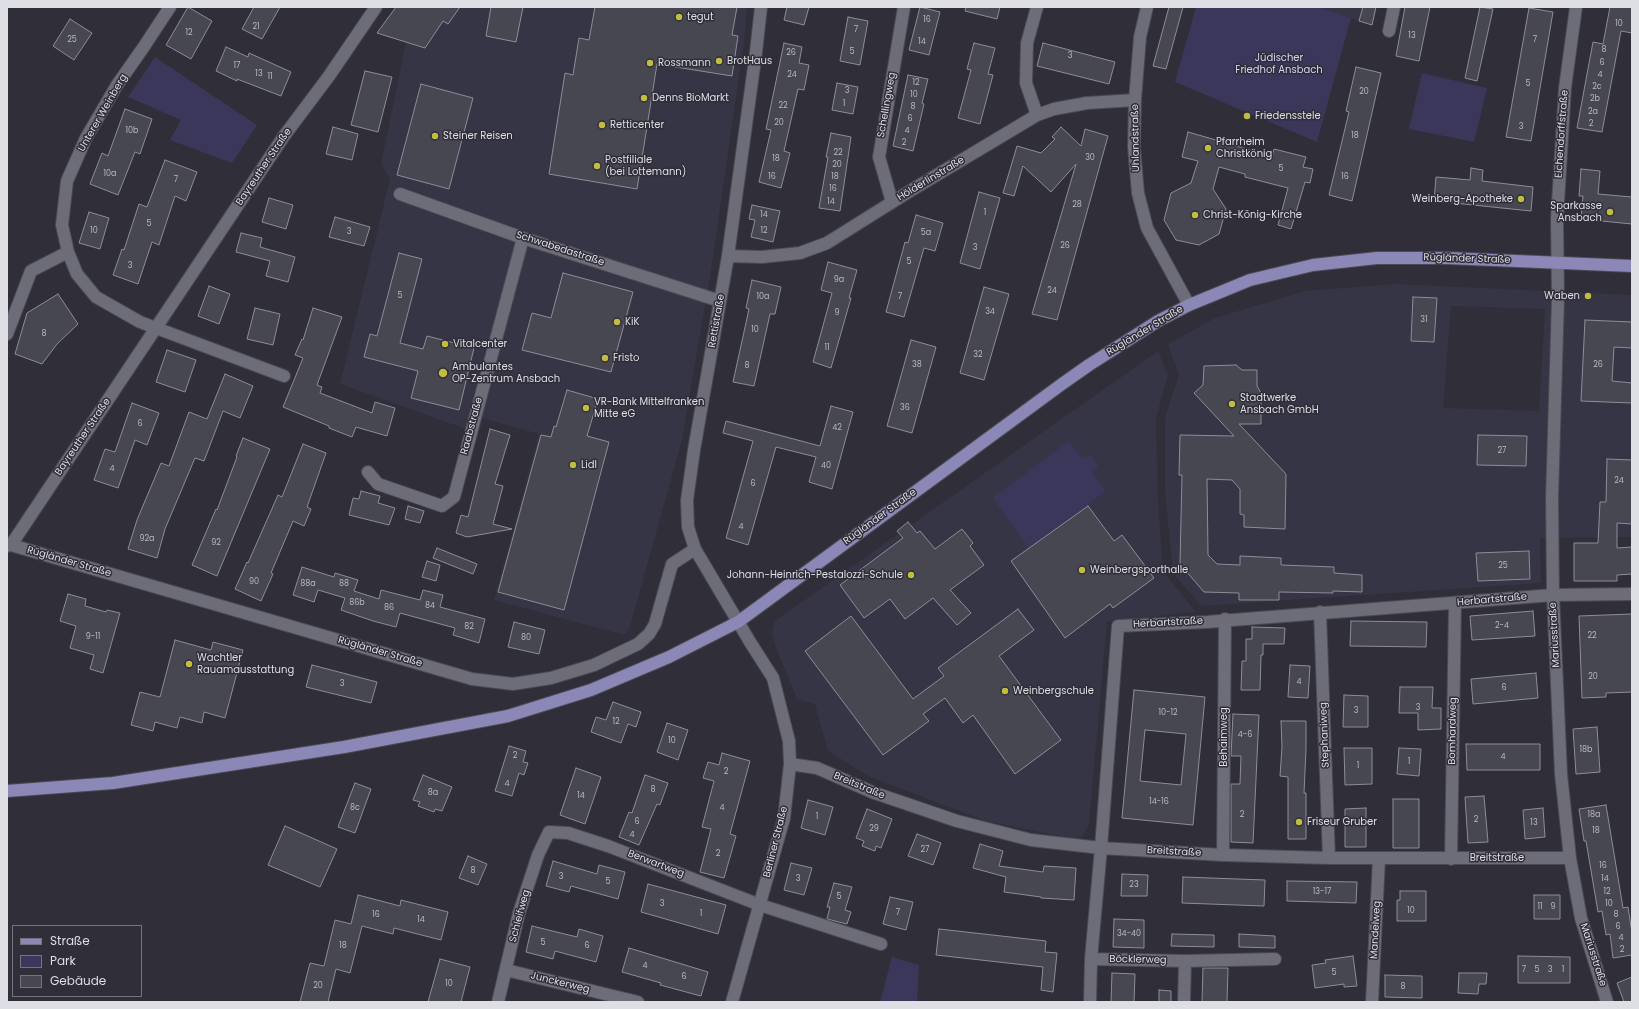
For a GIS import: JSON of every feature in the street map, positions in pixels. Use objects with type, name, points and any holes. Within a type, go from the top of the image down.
[{"type":"main road","name":"Rügländer Straße","points":[[7,792],[114,784],[344,748],[508,716],[591,690],[669,657],[738,622],[1062,384],[1158,321],[1188,305],[1250,280],[1321,264],[1377,258],[1447,258],[1632,266]]},
{"type":"street","name":"Unterer Weinberg","points":[[155,329],[96,297],[77,274],[68,252],[62,225],[67,181],[86,138],[117,85],[170,7]]},
{"type":"street","name":"Bayreuther Straße","points":[[9,545],[284,136],[329,76],[376,7]]},
{"type":"street","name":"Rettistraße","points":[[738,622],[695,550],[688,527],[687,500],[694,450],[728,256],[761,7]]},
{"type":"street","name":"Schellingweg","points":[[892,202],[879,157],[904,7]]},
{"type":"street","points":[[1037,7],[1027,43],[1026,83],[1037,115]]},
{"type":"street","name":"Uhlandstraße","points":[[1147,7],[1140,37],[1135,100],[1134,147],[1138,192],[1147,228],[1188,305]]},
{"type":"street","points":[[1389,31],[1394,7]]},
{"type":"street","name":"Eichendorffstraße","points":[[1558,262],[1558,203],[1565,88],[1576,7]]},
{"type":"street","name":"Hölderlinstraße","points":[[728,256],[762,257],[800,253],[827,244],[892,202],[1037,115],[1054,109],[1087,103],[1135,100]]},
{"type":"street","name":"Schwabedastraße","points":[[400,194],[523,238],[720,301]]},
{"type":"street","name":"Raabstraße","points":[[368,472],[378,484],[442,506],[454,497],[523,238]]},
{"type":"street","points":[[7,334],[31,271],[68,252]]},
{"type":"street","name":"Mariusstraße","points":[[1558,262],[1552,484],[1553,595],[1561,774],[1570,858],[1581,918],[1607,1002]]},
{"type":"street","points":[[155,329],[284,376]]},
{"type":"street","name":"Rügländer Straße","points":[[9,545],[472,679],[513,684],[551,678],[594,665],[638,644],[649,634],[655,624],[672,564],[695,550]]},
{"type":"street","name":"Herbartstraße","points":[[1090,1002],[1091,959],[1118,626],[1553,595],[1632,594]]},
{"type":"street","name":"Bomhardweg","points":[[1451,859],[1455,603]]},
{"type":"street","name":"Stephaniweg","points":[[1320,612],[1329,858]]},
{"type":"street","name":"Behaimweg","points":[[1223,855],[1225,619]]},
{"type":"street","name":"Berliner Straße","points":[[732,1002],[784,818],[790,764],[789,741],[773,678],[738,622]]},
{"type":"street","name":"Breitstraße","points":[[790,764],[817,768],[872,792],[957,822],[1031,840],[1101,848],[1223,855],[1329,858],[1570,858]]},
{"type":"street","name":"Berwartweg","points":[[549,832],[568,833],[608,846],[760,905]]},
{"type":"street","name":"Schleifweg","points":[[498,1002],[518,913],[538,855],[549,832]]},
{"type":"street","name":"Mandelweg","points":[[1372,1002],[1380,858]]},
{"type":"street","points":[[760,905],[881,944]]},
{"type":"street","name":"Böcklerweg","points":[[1091,959],[1185,961],[1275,959]]},
{"type":"street","points":[[1184,1002],[1185,961]]},
{"type":"street","name":"Junckerweg","points":[[506,970],[638,1002]]},
{"type":"shaded area","points":[[396,7],[747,7],[745,34],[712,265],[682,440],[629,630],[624,635],[494,600],[539,434],[482,418],[477,433],[340,384],[390,179],[381,164],[406,42],[377,33]]},
{"type":"shaded area","points":[[1319,7],[1363,7],[1359,21]]},
{"type":"shaded area","points":[[1395,284],[1632,295],[1632,537],[1540,538],[1541,583],[1201,606],[1173,573],[1165,492],[1165,418],[1179,375],[1168,344],[1215,318],[1305,291]],"holes":[[[1451,306],[1545,309],[1539,411],[1443,408]]]},
{"type":"shaded area","points":[[1158,351],[1168,375],[1156,418],[1158,500],[1163,571],[1196,612],[1107,622],[1089,824],[1083,836],[1074,838],[986,821],[868,776],[828,751],[815,704],[797,699],[776,648],[772,632],[775,621]]},
{"type":"green space","name":"Jüdischer Friedhof Ansbach","points":[[1196,7],[1319,7],[1351,18],[1317,142],[1175,82]]},
{"type":"green space","points":[[155,57],[257,125],[232,163],[170,140],[181,120],[128,97]]},
{"type":"green space","points":[[1422,73],[1487,88],[1474,142],[1409,129]]},
{"type":"green space","points":[[1069,441],[1082,459],[1090,455],[1098,466],[1092,473],[1106,491],[1029,548],[993,498]]},
{"type":"green space","points":[[892,957],[919,965],[917,1002],[880,1002]]},
{"type":"building","points":[[188,7],[212,21],[191,59],[166,45]]},
{"type":"building","points":[[254,7],[280,7],[262,39],[242,29]]},
{"type":"building","points":[[396,7],[460,7],[448,24],[443,21],[425,48],[377,33]]},
{"type":"building","points":[[491,7],[523,7],[516,42],[486,36]]},
{"type":"building","name":"Retticenter","points":[[595,7],[737,7],[732,35],[738,36],[732,76],[657,64],[637,189],[549,174],[565,73],[573,75],[579,38],[589,40]]},
{"type":"building","points":[[787,7],[809,7],[804,25],[784,20]]},
{"type":"building","points":[[920,7],[940,12],[929,55],[909,50]]},
{"type":"building","points":[[966,7],[1000,7],[997,19],[965,11]]},
{"type":"building","points":[[1169,7],[1183,7],[1166,69],[1153,66]]},
{"type":"building","points":[[1363,7],[1376,7],[1372,25],[1359,21]]},
{"type":"building","points":[[1405,7],[1430,7],[1419,61],[1396,56]]},
{"type":"building","points":[[1480,7],[1493,9],[1477,81],[1465,78]]},
{"type":"building","points":[[1610,7],[1632,7],[1632,33],[1621,31],[1602,132],[1577,128],[1593,42],[1603,44]]},
{"type":"building","points":[[1529,8],[1553,12],[1531,141],[1506,137]]},
{"type":"building","points":[[848,17],[868,21],[860,65],[840,61]]},
{"type":"building","points":[[70,19],[92,33],[74,60],[53,46]]},
{"type":"building","points":[[784,43],[802,47],[799,63],[809,65],[804,90],[798,89],[784,151],[790,153],[781,188],[759,182],[771,130],[766,129]]},
{"type":"building","points":[[974,43],[995,48],[988,74],[993,75],[980,124],[958,118],[971,70],[967,69]]},
{"type":"building","points":[[1043,43],[1115,62],[1109,84],[1037,66]]},
{"type":"building","points":[[226,47],[248,57],[249,53],[291,72],[281,96],[237,79],[237,81],[216,71]]},
{"type":"building","points":[[1356,67],[1381,73],[1352,201],[1329,195],[1349,112],[1346,111]]},
{"type":"building","points":[[365,71],[392,77],[378,132],[351,125]]},
{"type":"building","points":[[908,75],[928,79],[913,151],[893,146]]},
{"type":"building","points":[[837,83],[858,87],[853,114],[832,110]]},
{"type":"building","name":"Steiner Reisen","points":[[421,84],[473,98],[449,189],[397,175]]},
{"type":"building","points":[[125,109],[152,119],[140,154],[135,152],[118,195],[90,184],[102,153],[108,156]]},
{"type":"building","points":[[333,127],[358,134],[352,160],[326,154]]},
{"type":"building","points":[[1061,127],[1081,146],[1085,129],[1108,136],[1057,320],[1032,314],[1076,164],[1051,192],[1023,166],[1014,196],[1003,193],[1017,146],[1041,153],[1055,139],[1052,137]]},
{"type":"building","points":[[1188,132],[1272,156],[1274,149],[1306,157],[1303,167],[1313,169],[1310,183],[1305,182],[1291,229],[1278,225],[1288,188],[1245,177],[1245,174],[1219,167],[1213,189],[1226,209],[1219,234],[1199,245],[1176,240],[1164,220],[1171,193],[1191,183],[1198,161],[1182,157]]},
{"type":"building","points":[[831,133],[851,137],[840,211],[819,208]]},
{"type":"building","points":[[165,160],[197,172],[186,201],[175,196],[159,245],[152,242],[138,284],[113,275],[122,249],[124,250],[139,204],[147,207]]},
{"type":"building","points":[[1471,168],[1483,170],[1482,181],[1533,187],[1531,211],[1434,201],[1436,177],[1470,180]]},
{"type":"building","points":[[1581,169],[1600,171],[1598,194],[1632,197],[1632,224],[1581,219],[1583,196],[1579,196]]},
{"type":"building","points":[[979,192],[1000,198],[980,269],[960,263]]},
{"type":"building","points":[[269,198],[293,205],[286,229],[262,222]]},
{"type":"building","points":[[752,205],[780,211],[773,242],[751,237],[755,220],[749,219]]},
{"type":"building","points":[[89,212],[109,218],[100,249],[79,243]]},
{"type":"building","points":[[916,215],[943,223],[935,251],[924,248],[904,317],[886,312],[905,242],[908,243]]},
{"type":"building","points":[[335,217],[370,227],[364,246],[329,237]]},
{"type":"building","points":[[241,233],[262,238],[260,247],[295,257],[288,282],[266,276],[270,261],[236,252]]},
{"type":"building","points":[[399,253],[422,259],[400,343],[423,349],[427,336],[474,348],[459,410],[411,398],[418,371],[364,357],[370,334],[377,336]]},
{"type":"building","points":[[828,262],[857,270],[849,298],[851,298],[831,368],[813,362],[832,293],[821,290]]},
{"type":"building","points":[[563,273],[633,292],[611,372],[522,350],[532,313],[551,318]]},
{"type":"building","points":[[752,280],[781,287],[775,314],[770,314],[754,386],[733,382],[749,309],[746,308]]},
{"type":"building","points":[[209,286],[230,294],[219,324],[198,316]]},
{"type":"building","points":[[984,287],[1009,294],[984,380],[960,373]]},
{"type":"building","points":[[58,294],[78,324],[57,344],[42,364],[15,354],[27,313]]},
{"type":"building","points":[[1413,297],[1437,298],[1434,342],[1411,341]]},
{"type":"building","points":[[255,308],[280,314],[273,345],[247,339]]},
{"type":"building","points":[[313,308],[342,317],[317,385],[322,387],[320,393],[372,413],[375,402],[395,408],[387,436],[356,427],[352,437],[283,407],[303,358],[295,355],[302,339],[303,340]]},
{"type":"building","points":[[1585,320],[1632,322],[1632,348],[1614,347],[1612,381],[1632,383],[1632,403],[1581,401]]},
{"type":"building","points":[[911,340],[936,347],[912,433],[887,426]]},
{"type":"building","points":[[167,350],[196,360],[185,392],[156,382]]},
{"type":"building","points":[[1236,365],[1242,370],[1257,370],[1257,386],[1261,393],[1261,424],[1239,424],[1286,474],[1285,529],[1244,527],[1244,515],[1240,514],[1240,489],[1232,480],[1207,479],[1208,555],[1217,564],[1240,565],[1240,556],[1281,558],[1281,565],[1334,567],[1334,573],[1362,575],[1362,592],[1279,592],[1279,600],[1239,600],[1239,593],[1204,592],[1180,564],[1182,475],[1179,475],[1180,435],[1234,436],[1194,393],[1203,385],[1204,366]]},
{"type":"building","points":[[225,374],[253,386],[240,418],[223,411],[204,461],[195,458],[165,529],[157,558],[128,549],[137,520],[161,463],[169,466],[189,412],[207,419]]},
{"type":"building","points":[[567,390],[598,399],[587,436],[609,442],[564,610],[498,592],[541,435],[551,437],[554,426],[556,427]]},
{"type":"building","points":[[132,403],[159,413],[147,445],[135,440],[118,488],[94,480],[105,449],[115,452]]},
{"type":"building","points":[[831,406],[853,412],[832,489],[809,482],[816,457],[776,447],[748,545],[726,538],[753,441],[723,433],[726,421],[820,446]]},
{"type":"building","points":[[490,429],[510,435],[495,484],[503,486],[493,524],[512,529],[467,537],[456,533],[461,515],[468,517]]},
{"type":"building","points":[[1478,435],[1527,436],[1526,466],[1477,465]]},
{"type":"building","points":[[243,438],[270,449],[217,576],[192,565],[216,509],[217,510]]},
{"type":"building","points":[[303,444],[326,453],[307,507],[311,509],[304,526],[293,521],[261,601],[235,589],[278,495],[282,497]]},
{"type":"building","points":[[1607,459],[1632,460],[1632,524],[1617,523],[1617,548],[1632,547],[1632,574],[1617,575],[1617,581],[1574,581],[1574,543],[1598,543],[1600,502],[1606,502]]},
{"type":"building","points":[[361,491],[380,496],[378,503],[395,508],[389,525],[349,515],[353,498],[359,499]]},
{"type":"building","points":[[408,506],[424,511],[420,523],[405,519]]},
{"type":"building","name":"Weinbergsporthalle","points":[[1088,506],[1114,541],[1122,535],[1154,578],[1113,608],[1110,604],[1065,638],[1011,561]]},
{"type":"building","name":"Johann-Heinrich-Pestalozzi-Schule","points":[[908,522],[917,533],[920,531],[935,549],[962,529],[973,543],[970,546],[984,565],[950,590],[971,613],[957,625],[933,598],[905,619],[890,599],[864,618],[840,585],[903,538],[897,531]]},
{"type":"building","points":[[437,548],[477,564],[473,574],[433,558]]},
{"type":"building","points":[[1529,551],[1530,579],[1478,581],[1476,553]]},
{"type":"building","points":[[427,561],[440,565],[436,581],[422,577]]},
{"type":"building","points":[[302,567],[334,577],[335,573],[358,580],[354,591],[379,599],[381,590],[420,600],[423,590],[443,595],[440,607],[485,619],[479,643],[453,635],[455,628],[400,613],[396,627],[373,621],[341,610],[345,598],[318,590],[314,602],[293,595]]},
{"type":"building","points":[[68,594],[86,599],[85,606],[106,612],[107,610],[120,613],[103,673],[90,669],[94,655],[70,648],[76,626],[60,621]]},
{"type":"building","name":"Weinbergschule","points":[[1018,609],[1034,630],[999,656],[1061,740],[1015,774],[973,715],[963,723],[945,698],[923,714],[929,721],[883,755],[805,651],[851,616],[913,699],[944,676],[938,668]]},
{"type":"building","points":[[1533,611],[1535,636],[1472,640],[1470,616]]},
{"type":"building","points":[[1632,614],[1632,692],[1606,693],[1606,697],[1582,698],[1579,616]]},
{"type":"building","points":[[1351,621],[1427,622],[1426,647],[1350,646]]},
{"type":"building","points":[[514,622],[545,630],[539,654],[508,647]]},
{"type":"building","points":[[1252,627],[1285,628],[1284,644],[1263,644],[1263,655],[1261,655],[1260,690],[1241,690],[1242,661],[1246,661],[1246,639],[1252,639]]},
{"type":"building","points":[[175,640],[211,650],[213,642],[243,650],[225,718],[204,712],[202,723],[180,717],[177,728],[155,722],[153,731],[131,725],[140,692],[160,697]]},
{"type":"building","points":[[312,665],[377,682],[371,703],[306,687]]},
{"type":"building","points":[[1290,665],[1310,666],[1308,698],[1288,697]]},
{"type":"building","points":[[1536,673],[1538,698],[1473,704],[1471,679]]},
{"type":"building","points":[[1400,687],[1433,687],[1432,708],[1441,708],[1441,729],[1418,730],[1418,713],[1399,713]]},
{"type":"building","points":[[1134,690],[1205,697],[1193,825],[1122,818]],"holes":[[[1145,730],[1186,734],[1181,785],[1140,781]]]},
{"type":"building","points":[[1344,695],[1368,696],[1368,727],[1343,727]]},
{"type":"building","points":[[613,702],[641,712],[636,727],[628,724],[621,743],[591,732],[596,717],[606,720]]},
{"type":"building","points":[[1233,714],[1259,715],[1253,843],[1231,842],[1231,784],[1240,784],[1241,756],[1231,756]]},
{"type":"building","points":[[1281,721],[1306,721],[1304,793],[1306,793],[1306,839],[1288,839],[1288,777],[1280,776],[1282,747]]},
{"type":"building","points":[[667,723],[688,730],[678,760],[657,752]]},
{"type":"building","points":[[1597,727],[1600,772],[1576,774],[1573,729]]},
{"type":"building","points":[[1466,744],[1540,744],[1540,770],[1467,770]]},
{"type":"building","points":[[509,746],[526,751],[523,762],[528,763],[524,775],[519,773],[512,796],[495,791]]},
{"type":"building","points":[[1344,748],[1372,748],[1372,784],[1345,785]]},
{"type":"building","points":[[1399,748],[1421,749],[1419,776],[1397,774]]},
{"type":"building","points":[[722,753],[750,761],[730,834],[736,836],[724,878],[700,872],[711,829],[702,827],[714,781],[703,778],[708,762],[719,765]]},
{"type":"building","points":[[576,768],[601,777],[585,824],[560,815]]},
{"type":"building","points":[[423,775],[452,787],[442,811],[435,809],[434,812],[418,806],[420,802],[413,800]]},
{"type":"building","points":[[645,775],[668,783],[660,805],[657,804],[639,845],[619,837],[629,812],[632,813]]},
{"type":"building","points":[[355,783],[371,789],[355,833],[338,827]]},
{"type":"building","points":[[1484,796],[1488,842],[1468,843],[1465,797]]},
{"type":"building","points":[[1393,799],[1419,799],[1419,848],[1393,848]]},
{"type":"building","points":[[808,800],[833,807],[825,835],[801,828]]},
{"type":"building","points":[[1606,805],[1623,908],[1628,907],[1632,933],[1632,955],[1613,958],[1610,934],[1606,935],[1602,911],[1598,912],[1579,809]]},
{"type":"building","points":[[1366,808],[1366,847],[1345,847],[1345,809]]},
{"type":"building","points":[[1543,808],[1545,837],[1525,839],[1523,810]]},
{"type":"building","points":[[867,809],[892,819],[881,848],[876,846],[875,851],[862,846],[864,841],[856,838]]},
{"type":"building","points":[[285,826],[337,849],[320,887],[268,865]]},
{"type":"building","points":[[917,834],[941,843],[933,865],[908,856]]},
{"type":"building","points":[[980,844],[1003,851],[999,866],[1043,872],[1044,866],[1076,868],[1074,900],[1041,898],[1004,892],[1006,877],[973,868]]},
{"type":"building","points":[[468,856],[487,864],[478,885],[459,878]]},
{"type":"building","points":[[553,861],[597,874],[599,865],[625,872],[618,899],[571,886],[569,892],[546,886]]},
{"type":"building","points":[[791,863],[812,868],[804,895],[784,890]]},
{"type":"building","points":[[1122,874],[1148,875],[1147,896],[1121,896]]},
{"type":"building","points":[[1183,877],[1265,880],[1264,906],[1182,903]]},
{"type":"building","points":[[1287,881],[1357,882],[1356,903],[1287,901]]},
{"type":"building","points":[[834,883],[852,887],[845,910],[851,912],[847,924],[827,919],[830,907],[827,907]]},
{"type":"building","points":[[648,884],[726,905],[718,934],[641,912]]},
{"type":"building","points":[[1400,891],[1426,891],[1426,921],[1397,921],[1397,900],[1400,900]]},
{"type":"building","points":[[358,895],[400,906],[401,900],[448,912],[441,940],[394,928],[393,934],[362,926],[350,973],[336,969],[328,1002],[300,1002],[310,963],[324,966],[335,920],[351,924]]},
{"type":"building","points":[[1534,895],[1560,895],[1560,919],[1534,919]]},
{"type":"building","points":[[890,897],[913,902],[906,930],[883,924]]},
{"type":"building","points":[[1114,919],[1144,920],[1144,948],[1113,947]]},
{"type":"building","points":[[532,926],[577,937],[579,929],[603,936],[596,962],[555,951],[553,959],[526,952]]},
{"type":"building","points":[[939,929],[1046,941],[1045,952],[1057,953],[1053,992],[1041,990],[1043,967],[936,955]]},
{"type":"building","points":[[1172,934],[1214,935],[1214,947],[1171,946]]},
{"type":"building","points":[[1239,934],[1275,936],[1275,948],[1239,947]]},
{"type":"building","points":[[629,948],[708,972],[701,996],[660,985],[661,983],[622,972]]},
{"type":"building","points":[[1353,956],[1357,986],[1344,987],[1344,984],[1315,988],[1312,965],[1326,963],[1325,960]]},
{"type":"building","points":[[1518,956],[1570,957],[1570,983],[1518,983]]},
{"type":"building","points":[[440,959],[470,967],[461,1002],[428,1002]]},
{"type":"building","points":[[1203,968],[1228,968],[1227,1002],[1202,1002]]},
{"type":"building","points":[[1112,973],[1135,974],[1134,1002],[1111,1002]]},
{"type":"building","points":[[1459,973],[1487,973],[1486,984],[1479,984],[1478,994],[1458,993]]},
{"type":"building","points":[[1385,975],[1422,976],[1422,998],[1385,997]]},
{"type":"building","points":[[1632,977],[1632,1002],[1624,1002],[1617,983]]},
{"type":"building","points":[[1159,990],[1171,991],[1171,1002],[1159,1002]]},
{"type":"place","name":"tegut","points":[[679,17]]},
{"type":"place","name":"BrotHaus","points":[[719,61]]},
{"type":"place","name":"Rossmann","points":[[650,63]]},
{"type":"place","name":"Denns BioMarkt","points":[[644,98]]},
{"type":"place","name":"Friedensstele","points":[[1247,116]]},
{"type":"place","name":"Retticenter","points":[[602,125]]},
{"type":"place","name":"Steiner Reisen","points":[[435,136]]},
{"type":"place","name":"Pfarrheim Christkönig","points":[[1208,148]]},
{"type":"place","name":"Postfiliale (bei Lottemann)","points":[[597,166]]},
{"type":"place","name":"Weinberg-Apotheke","points":[[1521,199]]},
{"type":"place","name":"Sparkasse Ansbach","points":[[1610,212]]},
{"type":"place","name":"Christ-König-Kirche","points":[[1195,215]]},
{"type":"place","name":"Waben","points":[[1588,296]]},
{"type":"place","name":"KiK","points":[[617,322]]},
{"type":"place","name":"Vitalcenter","points":[[445,344]]},
{"type":"place","name":"Fristo","points":[[605,358]]},
{"type":"place","name":"Ambulantes OP-Zentrum Ansbach","points":[[443,373]]},
{"type":"place","name":"Stadtwerke Ansbach GmbH","points":[[1232,404]]},
{"type":"place","name":"VR-Bank Mittelfranken Mitte eG","points":[[586,408]]},
{"type":"place","name":"Lidl","points":[[573,465]]},
{"type":"place","name":"Weinbergsporthalle","points":[[1082,570]]},
{"type":"place","name":"Johann-Heinrich-Pestalozzi-Schule","points":[[911,575]]},
{"type":"place","name":"Wachtler Rauamausstattung","points":[[189,664]]},
{"type":"place","name":"Weinbergschule","points":[[1005,691]]},
{"type":"place","name":"Friseur Gruber","points":[[1299,822]]}]
